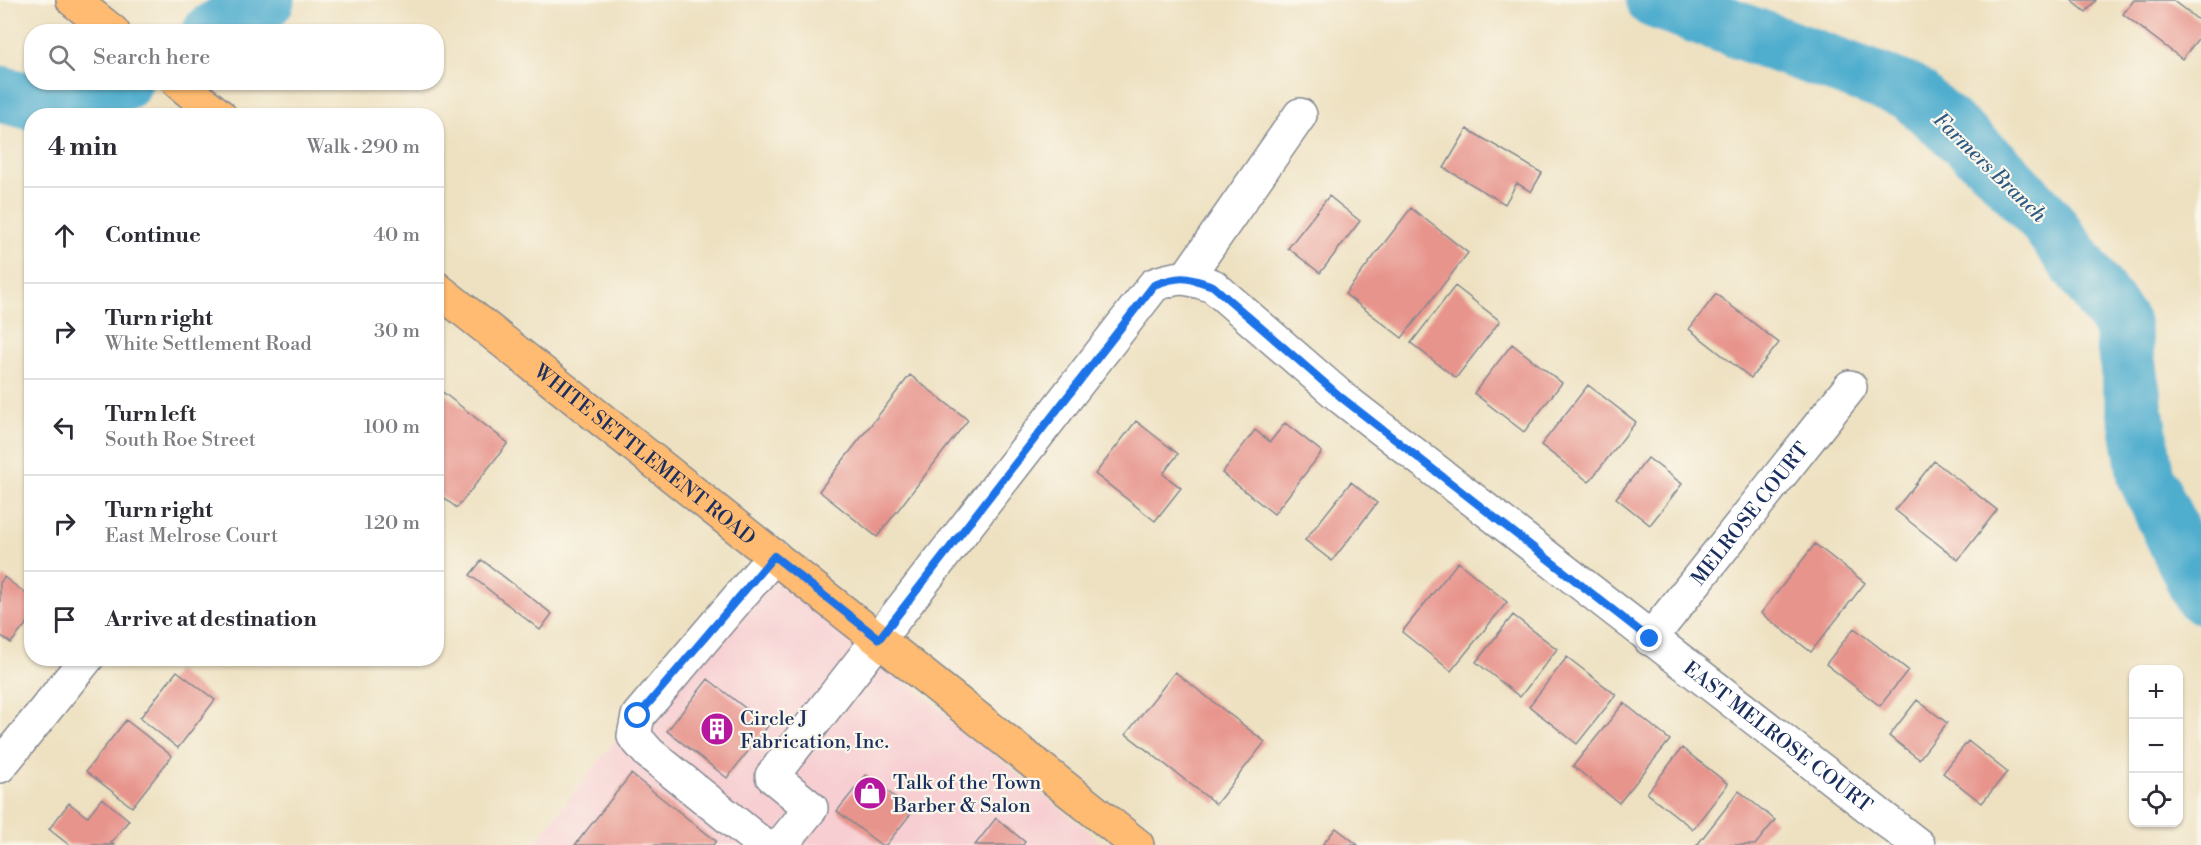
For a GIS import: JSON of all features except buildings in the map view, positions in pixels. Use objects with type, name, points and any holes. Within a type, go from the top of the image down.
[{"type":"main road","points":[[76,2],[103,24]]},
{"type":"main road","points":[[188,90],[210,108]]},
{"type":"main road","name":"WHITE SETTLEMENT ROAD","points":[[444,294],[1137,845]]},
{"type":"street","points":[[781,845],[811,808],[772,776],[1154,285],[1177,276],[1187,277],[1300,115]]},
{"type":"street","name":"EAST MELROSE COURT","points":[[1187,277],[1213,286],[1342,398],[1918,845]]},
{"type":"street","name":"MELROSE COURT","points":[[1650,639],[1850,387]]},
{"type":"street","points":[[763,845],[649,753],[634,736],[638,716],[774,556]]},
{"type":"street","points":[[0,766],[81,666]]},
{"type":"shaded area","points":[[758,559],[1105,845],[533,845]]},
{"type":"waterway","name":"Farmers Branch","points":[[225,24],[266,0]]},
{"type":"waterway","name":"Farmers Branch","points":[[1654,0],[1910,92],[1998,169],[2044,218],[2121,323],[2146,477],[2201,595]]},
{"type":"waterway","name":"Farmers Branch","points":[[80,108],[110,90]]},
{"type":"waterway","name":"Farmers Branch","points":[[0,94],[57,108]]},
{"type":"place","name":"Circle J Fabrication, Inc.","points":[[717,729]]},
{"type":"place","name":"Talk of the Town Barber & Salon","points":[[870,793]]},
{"type":"route","points":[[638,716],[774,556],[879,639],[1154,285],[1177,276],[1213,286],[1342,398],[1650,639]]}]
